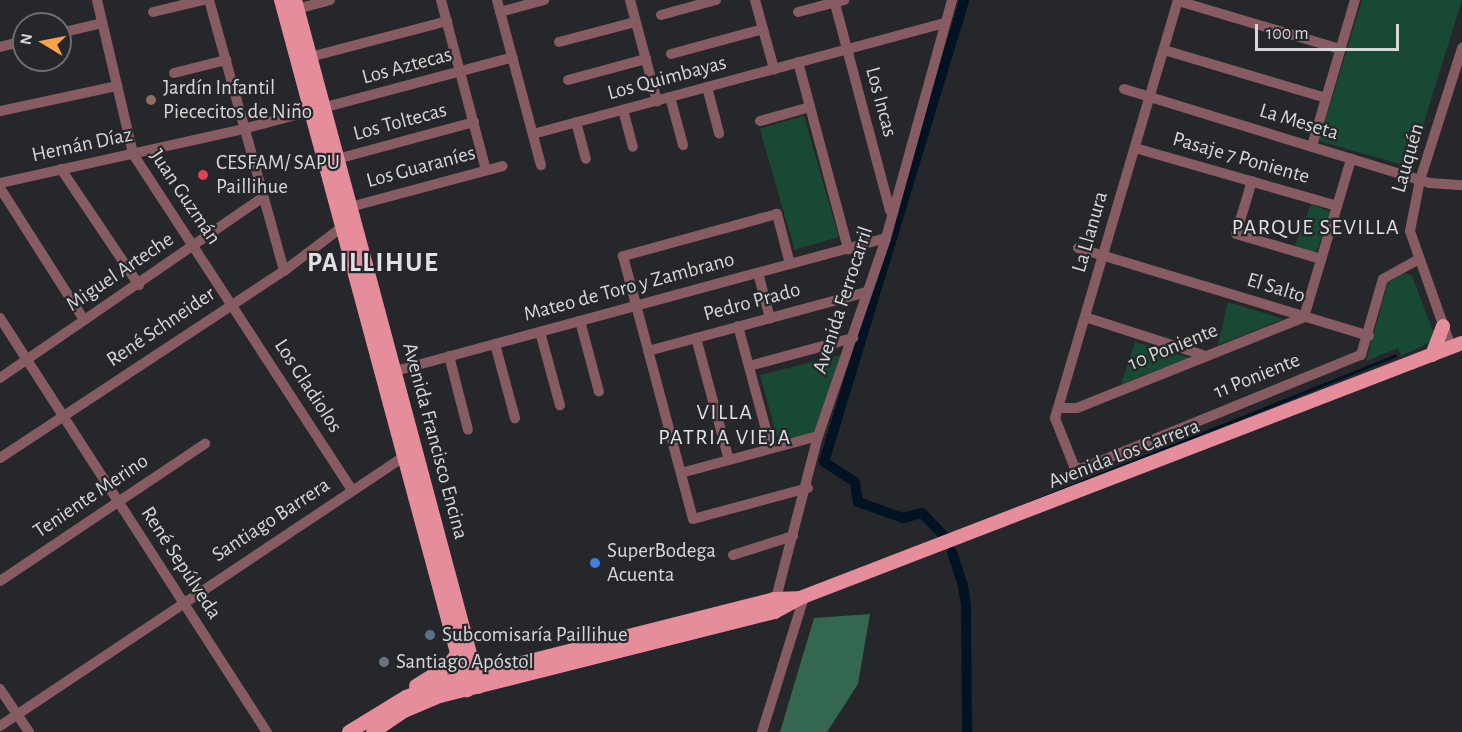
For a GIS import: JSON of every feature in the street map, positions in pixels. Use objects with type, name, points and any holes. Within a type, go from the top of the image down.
[{"type":"main road","name":"Avenida Francisco Encina","points":[[281,0],[317,110],[337,159],[388,373]]},
{"type":"main road","name":"Avenida Francisco Encina","points":[[296,4],[310,57],[317,110],[342,227],[388,373],[472,682]]},
{"type":"main road","points":[[1432,355],[1443,326],[1458,343]]},
{"type":"main road","name":"Avenida Los Carrera","points":[[349,732],[390,706],[424,689],[472,682],[802,598],[1458,343]]},
{"type":"main road","name":"Avenida Francisco Encina","points":[[410,452],[458,653],[472,682]]},
{"type":"main road","points":[[390,706],[447,667],[458,653]]},
{"type":"main road","name":"Avenida Los Carrera","points":[[373,732],[418,704],[472,682]]},
{"type":"street","name":"Juan Guzmán","points":[[97,0],[133,154],[232,302]]},
{"type":"street","points":[[153,12],[203,0]]},
{"type":"street","points":[[209,0],[284,271]]},
{"type":"street","points":[[296,4],[330,0]]},
{"type":"street","points":[[441,0],[486,170]]},
{"type":"street","points":[[497,0],[541,165]]},
{"type":"street","points":[[500,12],[544,0]]},
{"type":"street","points":[[630,0],[657,101]]},
{"type":"street","points":[[661,15],[716,0]]},
{"type":"street","points":[[755,0],[774,69]]},
{"type":"street","name":"Avenida Ferrocarril","points":[[774,606],[807,488],[818,436],[886,238],[891,213],[952,0]]},
{"type":"street","points":[[798,12],[838,1]]},
{"type":"street","name":"Los Incas","points":[[838,1],[847,49],[891,213]]},
{"type":"street","points":[[1178,1],[1340,49]]},
{"type":"street","name":"La Llanura","points":[[1081,469],[1070,462],[1055,418],[1178,1]]},
{"type":"street","points":[[1312,146],[1352,1]]},
{"type":"street","points":[[310,57],[447,21]]},
{"type":"street","points":[[559,42],[636,22]]},
{"type":"street","points":[[72,30],[102,23]]},
{"type":"street","name":"Los Quimbayas","points":[[533,134],[945,23]]},
{"type":"street","points":[[671,54],[763,29]]},
{"type":"street","name":"Lauquén","points":[[1443,326],[1417,260],[1410,231],[1420,180],[1462,48]]},
{"type":"street","points":[[1164,50],[1326,98]]},
{"type":"street","name":"Los Aztecas","points":[[317,110],[513,57]]},
{"type":"street","points":[[568,80],[646,59]]},
{"type":"street","points":[[174,73],[226,60]]},
{"type":"street","points":[[798,62],[848,249]]},
{"type":"street","points":[[0,111],[117,86]]},
{"type":"street","points":[[707,87],[719,132]]},
{"type":"street","name":"La Meseta","points":[[1125,89],[1420,180],[1462,185]]},
{"type":"street","points":[[670,97],[683,145]]},
{"type":"street","points":[[760,121],[810,107]]},
{"type":"street","name":"Hernán Díaz","points":[[0,183],[243,129],[317,110]]},
{"type":"street","points":[[623,110],[633,147]]},
{"type":"street","name":"Los Toltecas","points":[[337,159],[474,122]]},
{"type":"street","points":[[576,122],[586,159]]},
{"type":"street","name":"Pasaje 7 Poniente","points":[[1135,148],[1337,206]]},
{"type":"street","points":[[1304,317],[1351,159]]},
{"type":"street","name":"Los Guaraníes","points":[[350,207],[503,166]]},
{"type":"street","points":[[61,169],[139,285]]},
{"type":"street","points":[[1251,182],[1236,234],[1321,259]]},
{"type":"street","points":[[0,188],[84,320]]},
{"type":"street","name":"Miguel Arteche","points":[[0,378],[139,285],[262,198]]},
{"type":"street","points":[[342,227],[350,207]]},
{"type":"street","points":[[790,264],[777,214],[623,256],[693,519],[807,488]]},
{"type":"street","name":"René Schneider","points":[[0,458],[232,302],[284,271],[342,227]]},
{"type":"street","name":"Mateo de Toro y Zambrano","points":[[388,373],[886,238]]},
{"type":"street","name":"El Salto","points":[[1078,248],[1369,336]]},
{"type":"street","points":[[1369,336],[1383,279],[1417,260]]},
{"type":"street","points":[[758,273],[770,318]]},
{"type":"street","name":"Pedro Prado","points":[[648,351],[866,292]]},
{"type":"street","name":"Los Gladiolos","points":[[232,302],[352,490]]},
{"type":"street","points":[[1085,317],[1203,355]]},
{"type":"street","name":"10 Poniente","points":[[1058,408],[1077,408],[1203,355],[1304,317]]},
{"type":"street","name":"René Sepúlveda","points":[[0,318],[267,732]]},
{"type":"street","points":[[580,321],[599,392]]},
{"type":"street","points":[[738,326],[771,448]]},
{"type":"street","points":[[540,332],[560,405]]},
{"type":"street","name":"11 Poniente","points":[[1081,469],[1361,355],[1369,336]]},
{"type":"street","points":[[696,338],[729,460]]},
{"type":"street","points":[[749,366],[853,338]]},
{"type":"street","points":[[495,344],[515,418]]},
{"type":"street","points":[[449,356],[468,430]]},
{"type":"street","points":[[681,473],[818,436]]},
{"type":"street","name":"Teniente Merino","points":[[0,581],[205,444]]},
{"type":"street","name":"Santiago Barrera","points":[[0,726],[410,452]]},
{"type":"street","points":[[733,555],[793,536]]},
{"type":"street","points":[[762,732],[802,598]]},
{"type":"street","points":[[0,689],[29,732]]},
{"type":"green space","points":[[1362,0],[1462,0],[1410,167],[1319,141]]},
{"type":"green space","points":[[804,116],[839,237],[795,250],[760,129]]},
{"type":"green space","points":[[1311,204],[1332,212],[1315,254],[1295,246]]},
{"type":"green space","points":[[1406,273],[1412,276],[1433,331],[1430,342],[1401,356],[1398,348],[1366,361],[1388,282]]},
{"type":"green space","points":[[1228,302],[1283,319],[1218,345]]},
{"type":"green space","points":[[1135,342],[1190,358],[1121,384]]},
{"type":"green space","points":[[840,355],[816,438],[777,437],[760,375]]},
{"type":"green space","points":[[870,614],[858,684],[827,732],[780,732],[814,618]]},
{"type":"waterway","points":[[948,540],[922,513],[903,518],[858,502],[855,482],[824,462],[964,0]]},
{"type":"waterway","points":[[1021,506],[1395,356]]},
{"type":"waterway","points":[[952,552],[963,585],[966,607],[967,732]]},
{"type":"place","name":"Jardín Infantil Piececitos de Niño","points":[[151,100]]},
{"type":"place","name":"CESFAM/ SAPU Paillihue","points":[[203,175]]},
{"type":"place","name":"SuperBodega Acuenta","points":[[595,563]]},
{"type":"place","name":"Subcomisaría Paillihue","points":[[430,635]]},
{"type":"place","name":"Santiago Apóstol","points":[[384,662]]},
{"type":"district","name":"PARQUE SEVILLA","points":[[1316,228]]},
{"type":"district","name":"PAILLIHUE","points":[[373,263]]},
{"type":"district","name":"VILLA PATRIA VIEJA","points":[[725,425]]}]
